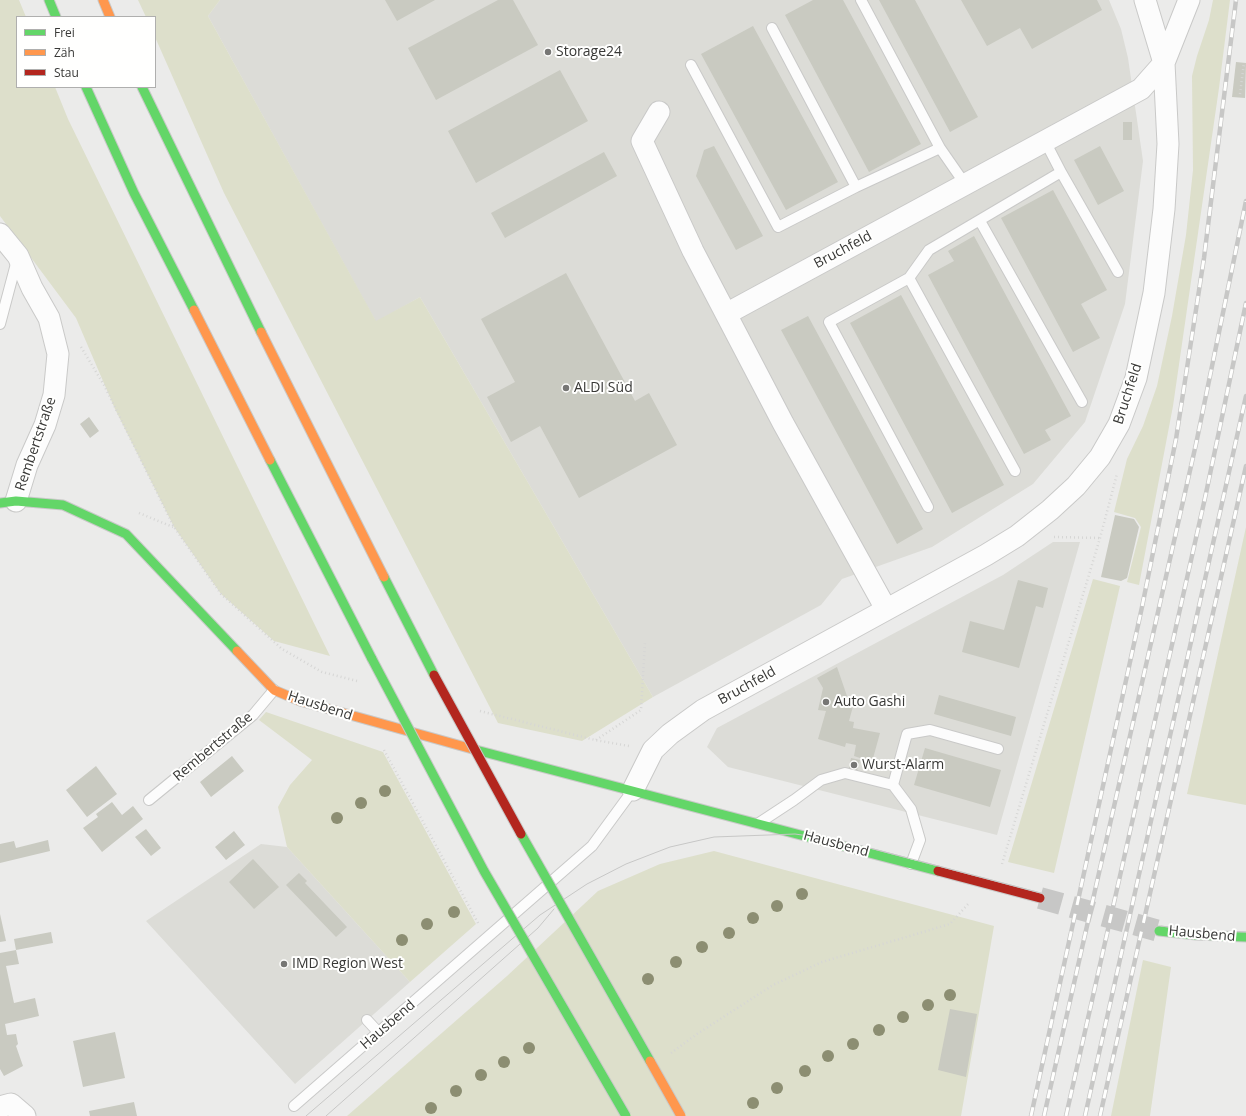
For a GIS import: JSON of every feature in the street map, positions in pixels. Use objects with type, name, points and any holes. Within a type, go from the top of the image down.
[{"type":"main road","points":[[49,0],[56,16]]},
{"type":"main road","points":[[103,0],[110,16]]},
{"type":"main road","points":[[86,88],[134,193],[372,659],[484,871],[626,1116]]},
{"type":"main road","points":[[142,88],[169,146],[288,389],[434,675],[528,847],[681,1116]]},
{"type":"main road","name":"Hausbend","points":[[8,502],[63,505],[126,534],[274,690],[300,701],[368,721],[1040,898]]},
{"type":"main road","name":"Hausbend","points":[[1159,931],[1196,935],[1245,937]]},
{"type":"street","name":"Bruchfeld","points":[[633,790],[653,750],[670,734],[702,710],[986,555],[1017,536],[1050,510],[1076,486],[1100,457],[1119,424],[1136,378],[1154,293],[1164,209],[1168,144],[1164,63],[1145,0]]},
{"type":"street","points":[[1164,63],[1189,0]]},
{"type":"street","name":"Bruchfeld","points":[[726,314],[1141,89],[1164,63]]},
{"type":"street","points":[[659,112],[642,141],[693,251],[783,423],[886,609]]},
{"type":"street","name":"Rembertstraße","points":[[0,234],[18,256],[32,288],[49,318],[58,354],[54,396],[45,426],[8,502]]},
{"type":"street","points":[[0,1107],[11,1104],[25,1116]]},
{"type":"lane","points":[[861,0],[940,148],[965,184]]},
{"type":"lane","points":[[772,28],[856,187]]},
{"type":"lane","points":[[691,65],[778,227],[856,187],[940,148]]},
{"type":"lane","points":[[1045,141],[1118,272]]},
{"type":"lane","points":[[928,507],[829,322],[909,278],[929,250],[1061,172]]},
{"type":"lane","points":[[980,221],[1082,402]]},
{"type":"lane","points":[[0,324],[18,256]]},
{"type":"lane","points":[[909,278],[1015,471]]},
{"type":"lane","name":"Rembertstraße","points":[[149,800],[253,715],[274,690]]},
{"type":"lane","points":[[893,785],[907,734],[930,730],[998,749]]},
{"type":"lane","points":[[759,823],[821,780],[845,773],[893,785],[912,809],[920,840],[911,864]]},
{"type":"lane","name":"Hausbend","points":[[294,1106],[592,846],[633,790]]},
{"type":"lane","points":[[367,1020],[379,1033]]},
{"type":"path","points":[[1240,94],[1244,63]]},
{"type":"path","points":[[80,345],[104,385],[174,527]]},
{"type":"path","points":[[665,1057],[697,1034],[773,985],[822,962],[950,924],[1002,864],[1100,538],[1117,474],[1117,467]]},
{"type":"path","points":[[1017,536],[1100,538]]},
{"type":"path","points":[[595,740],[641,710],[644,642]]},
{"type":"path","points":[[368,721],[487,939]]},
{"type":"shaded area","points":[[220,0],[1109,0],[1121,29],[1128,58],[1143,161],[1125,304],[1085,422],[1033,484],[932,547],[842,579],[821,605],[653,697],[420,297],[376,322],[208,16]]},
{"type":"shaded area","points":[[1053,542],[1080,542],[997,835],[728,767],[707,747],[717,728],[1003,575]]},
{"type":"shaded area","points":[[261,844],[287,847],[410,982],[295,1084],[146,921]]},
{"type":"green space","points":[[0,0],[19,0],[26,16],[16,16],[16,88],[55,88],[68,119],[330,656],[274,641],[221,594],[174,527],[115,409],[76,318],[0,216]]},
{"type":"green space","points":[[138,0],[220,0],[208,16],[376,321],[420,297],[653,697],[582,741],[498,723],[224,193],[156,39],[156,16],[146,16]]},
{"type":"green space","points":[[1213,0],[1230,0],[1219,88],[1173,406],[1139,585],[1127,582],[1141,527],[1135,518],[1114,512],[1127,459],[1143,426],[1157,386],[1172,316],[1186,235],[1193,170],[1192,76],[1209,20]]},
{"type":"green space","points":[[1246,527],[1246,805],[1187,794]]},
{"type":"green space","points":[[1093,579],[1120,586],[1054,873],[1008,862]]},
{"type":"green space","points":[[266,712],[383,752],[476,924],[410,982],[287,847],[278,807],[290,785],[312,760],[259,720]]},
{"type":"green space","points":[[714,851],[994,926],[961,1116],[347,1116],[507,976],[598,891],[660,864]]},
{"type":"green space","points":[[1143,960],[1171,967],[1150,1116],[1111,1116]]},
{"type":"building","points":[[385,0],[435,0],[397,21]]},
{"type":"building","points":[[498,0],[513,0],[538,45],[436,100],[408,48]]},
{"type":"building","points":[[813,0],[843,0],[921,144],[869,172],[785,15]]},
{"type":"building","points":[[879,0],[915,0],[978,117],[950,132]]},
{"type":"building","points":[[961,0],[1097,0],[1102,10],[1032,49],[1020,28],[987,46]]},
{"type":"building","points":[[753,26],[838,182],[786,210],[701,54]]},
{"type":"building","points":[[1236,62],[1246,63],[1245,98],[1232,97]]},
{"type":"building","points":[[560,70],[588,121],[476,183],[448,131]]},
{"type":"building","points":[[1123,122],[1132,122],[1132,140],[1123,140]]},
{"type":"building","points":[[714,146],[763,236],[736,250],[696,176],[704,150]]},
{"type":"building","points":[[1100,146],[1124,191],[1098,205],[1074,160]]},
{"type":"building","points":[[604,152],[617,176],[505,238],[491,213]]},
{"type":"building","points":[[1053,190],[1107,290],[1081,304],[1100,338],[1073,352],[1001,218]]},
{"type":"building","points":[[974,236],[1071,416],[1045,430],[1051,440],[1024,454],[928,275],[954,261],[948,251]]},
{"type":"building","name":"ALDI Süd","points":[[566,273],[635,401],[649,393],[677,445],[579,498],[540,426],[511,442],[487,397],[515,382],[481,319]]},
{"type":"building","points":[[901,295],[1004,485],[952,513],[850,323]]},
{"type":"building","points":[[808,316],[923,529],[897,544],[781,330]]},
{"type":"building","points":[[89,417],[99,431],[90,438],[80,424]]},
{"type":"building","points":[[1115,515],[1134,519],[1139,527],[1127,578],[1121,581],[1101,577]]},
{"type":"building","points":[[1018,580],[1048,588],[1043,608],[1036,606],[1019,668],[962,652],[970,621],[1004,630]]},
{"type":"building","points":[[837,667],[847,696],[855,699],[849,721],[854,722],[853,728],[880,733],[872,762],[854,756],[856,745],[846,743],[845,747],[818,739],[826,711],[818,710],[823,688],[817,678]]},
{"type":"building","points":[[939,695],[1016,717],[1011,736],[934,714]]},
{"type":"building","points":[[925,748],[1001,770],[990,807],[914,785]]},
{"type":"building","points":[[232,756],[244,771],[211,797],[200,782]]},
{"type":"building","points":[[851,758],[860,760],[856,774],[848,772]]},
{"type":"building","points":[[96,766],[117,794],[87,817],[66,790]]},
{"type":"building","points":[[112,802],[122,815],[133,806],[143,819],[102,852],[83,828],[98,817],[96,814]]},
{"type":"building","points":[[146,829],[161,848],[151,856],[135,837]]},
{"type":"building","points":[[234,831],[245,845],[226,860],[215,847]]},
{"type":"building","points":[[48,840],[50,851],[0,863],[0,844],[14,841],[16,848]]},
{"type":"building","points":[[253,859],[279,887],[254,909],[229,882]]},
{"type":"building","points":[[299,873],[307,881],[305,883],[347,927],[336,937],[286,885]]},
{"type":"building","points":[[0,914],[6,941],[0,942]]},
{"type":"building","points":[[51,932],[53,943],[16,950],[14,939]]},
{"type":"building","points":[[16,950],[19,964],[6,966],[14,1003],[35,998],[39,1016],[5,1024],[7,1035],[16,1034],[18,1044],[16,1046],[23,1066],[4,1076],[0,1069],[0,953]]},
{"type":"building","points":[[950,1009],[977,1014],[966,1077],[938,1070]]},
{"type":"building","points":[[115,1032],[125,1078],[83,1087],[73,1041]]},
{"type":"building","points":[[134,1102],[137,1116],[90,1116],[89,1111]]},
{"type":"tunnel","points":[[1040,898],[1159,931]]},
{"type":"tram line","points":[[306,1116],[540,915],[587,884],[626,864],[670,847],[714,837],[795,834],[843,841],[1041,893]]},
{"type":"tram line","points":[[326,1116],[538,928],[554,909]]},
{"type":"tram line","points":[[1161,926],[1198,931],[1246,932]]},
{"type":"railway","points":[[1031,1116],[1142,607],[1176,439],[1204,258],[1236,0]]},
{"type":"railway","points":[[1044,1116],[1196,444],[1246,201]]},
{"type":"railway","points":[[1066,1116],[1205,498],[1246,303]]},
{"type":"railway","points":[[1085,1116],[1246,396]]},
{"type":"railway","points":[[1100,1116],[1246,466]]},
{"type":"traffic: fast","points":[[49,0],[56,16]]},
{"type":"traffic: fast","points":[[86,88],[134,193],[194,310]]},
{"type":"traffic: fast","points":[[142,88],[261,332]]},
{"type":"traffic: fast","points":[[270,460],[372,659]]},
{"type":"traffic: fast","points":[[0,503],[16,501],[63,505],[126,534],[237,651]]},
{"type":"traffic: fast","points":[[384,577],[434,675]]},
{"type":"traffic: fast","points":[[372,659],[484,871],[626,1116]]},
{"type":"traffic: fast","points":[[476,750],[938,871]]},
{"type":"traffic: fast","points":[[521,834],[650,1061]]},
{"type":"traffic: fast","points":[[1159,931],[1196,935],[1246,937]]},
{"type":"traffic: slow","points":[[103,0],[110,16]]},
{"type":"traffic: slow","points":[[194,310],[270,460]]},
{"type":"traffic: slow","points":[[261,332],[384,577]]},
{"type":"traffic: slow","points":[[237,651],[274,690],[300,701],[476,750]]},
{"type":"traffic: slow","points":[[650,1061],[681,1116]]},
{"type":"traffic: jam","points":[[434,675],[521,834]]},
{"type":"traffic: jam","points":[[938,871],[1040,898]]},
{"type":"place","name":"Storage24","points":[[548,52]]},
{"type":"place","name":"ALDI Süd","points":[[566,388]]},
{"type":"place","name":"Auto Gashi","points":[[826,702]]},
{"type":"place","name":"Wurst-Alarm","points":[[854,765]]},
{"type":"place","name":"IMD Region West","points":[[284,964]]}]
